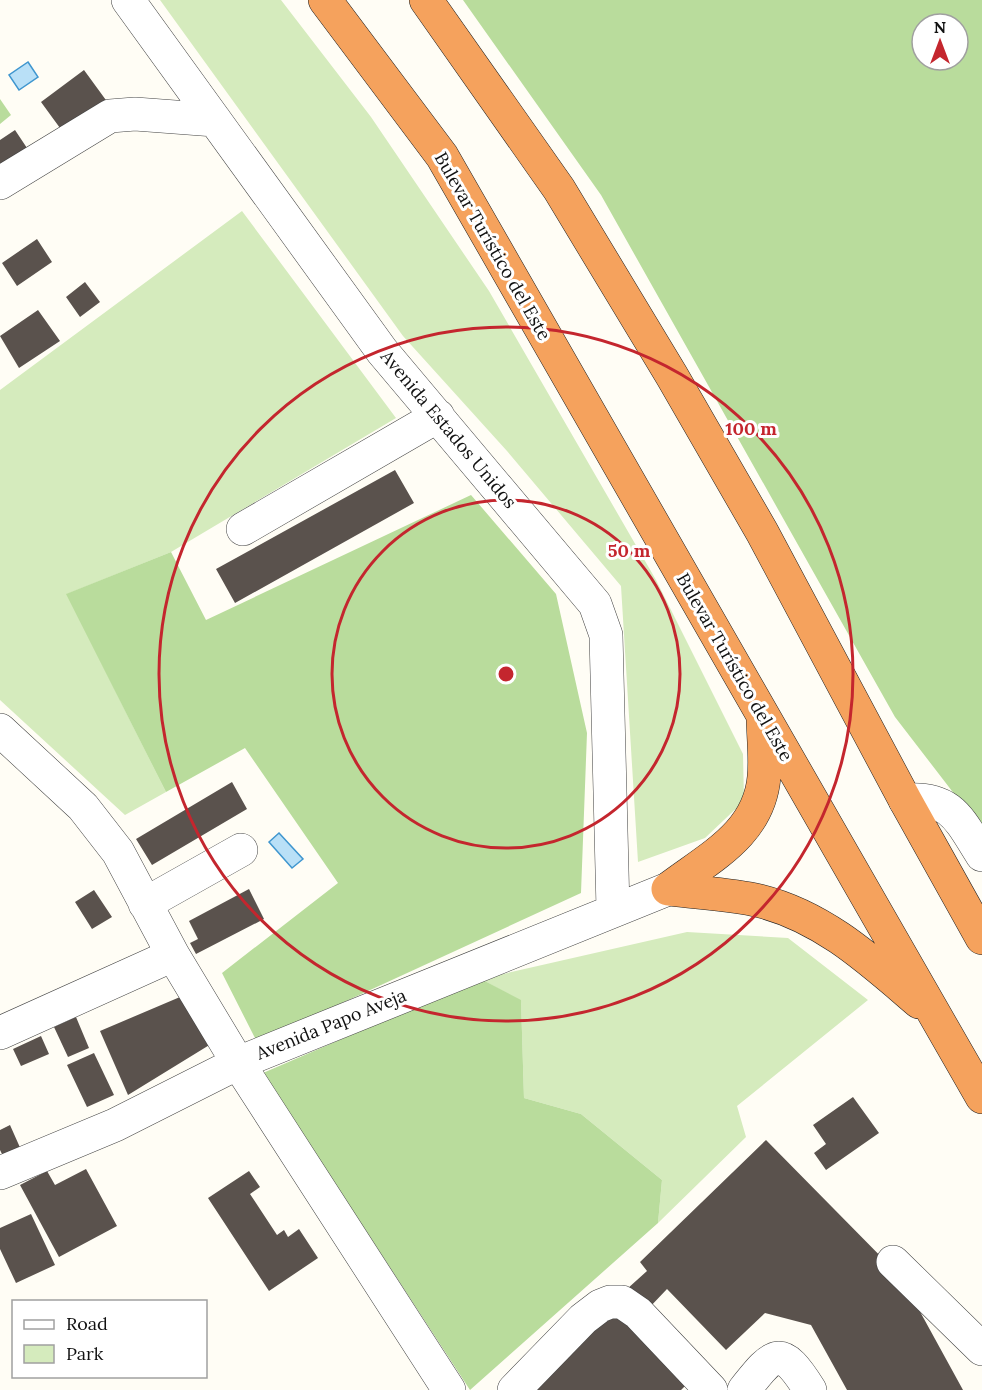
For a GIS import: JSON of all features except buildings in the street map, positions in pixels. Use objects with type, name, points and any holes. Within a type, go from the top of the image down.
[{"type":"highway","name":"Bulevar Turístico del Este","points":[[325,0],[442,156],[982,1097]]},
{"type":"highway","points":[[426,0],[559,189],[672,376],[762,532],[905,800],[982,938]]},
{"type":"highway","points":[[668,889],[742,834],[759,803],[764,776],[762,714]]},
{"type":"highway","points":[[668,889],[760,901],[812,920],[858,950],[938,1018]]},
{"type":"street","name":"Avenida Estados Unidos","points":[[128,0],[382,351],[595,604],[606,635],[613,909]]},
{"type":"street","points":[[0,183],[110,116],[135,114],[215,120]]},
{"type":"street","points":[[243,529],[438,417]]},
{"type":"street","points":[[0,730],[84,807],[118,852],[172,956],[440,1388]]},
{"type":"street","points":[[905,800],[925,799],[945,804],[958,818],[982,855]]},
{"type":"street","points":[[145,904],[241,850]]},
{"type":"street","name":"Avenida Papo Aveja","points":[[0,1173],[115,1125],[238,1063],[613,909],[668,889]]},
{"type":"street","points":[[0,1033],[172,956]]},
{"type":"street","points":[[893,1262],[982,1349]]},
{"type":"street","points":[[514,1390],[583,1319],[600,1306],[610,1302],[622,1302],[638,1313],[711,1390]]},
{"type":"street","points":[[744,1390],[767,1361],[774,1358],[783,1358],[796,1367],[810,1390]]},
{"type":"green space","points":[[160,0],[281,0],[371,117],[489,291],[656,580],[743,754],[744,801],[705,838],[638,862],[621,586],[507,451],[403,336]]},
{"type":"green space","points":[[463,0],[982,0],[982,830],[895,717],[601,195]]},
{"type":"green space","points":[[0,99],[11,115],[0,124]]},
{"type":"green space","points":[[242,211],[396,418],[171,552],[67,594],[166,792],[125,815],[0,700],[0,390]]},
{"type":"green space","points":[[471,495],[556,594],[587,733],[581,893],[257,1042],[222,973],[338,883],[245,748],[166,792],[66,594],[171,552],[206,620]]},
{"type":"green space","points":[[687,932],[788,938],[868,1000],[737,1106],[746,1137],[658,1223],[662,1180],[581,1114],[524,1098],[521,1001],[481,979]]},
{"type":"green space","points":[[481,979],[521,1000],[524,1098],[581,1114],[662,1180],[658,1223],[470,1390],[263,1073]]},
{"type":"water","points":[[28,62],[38,77],[19,90],[9,75]]},
{"type":"water","points":[[279,833],[303,859],[292,868],[269,842]]}]
